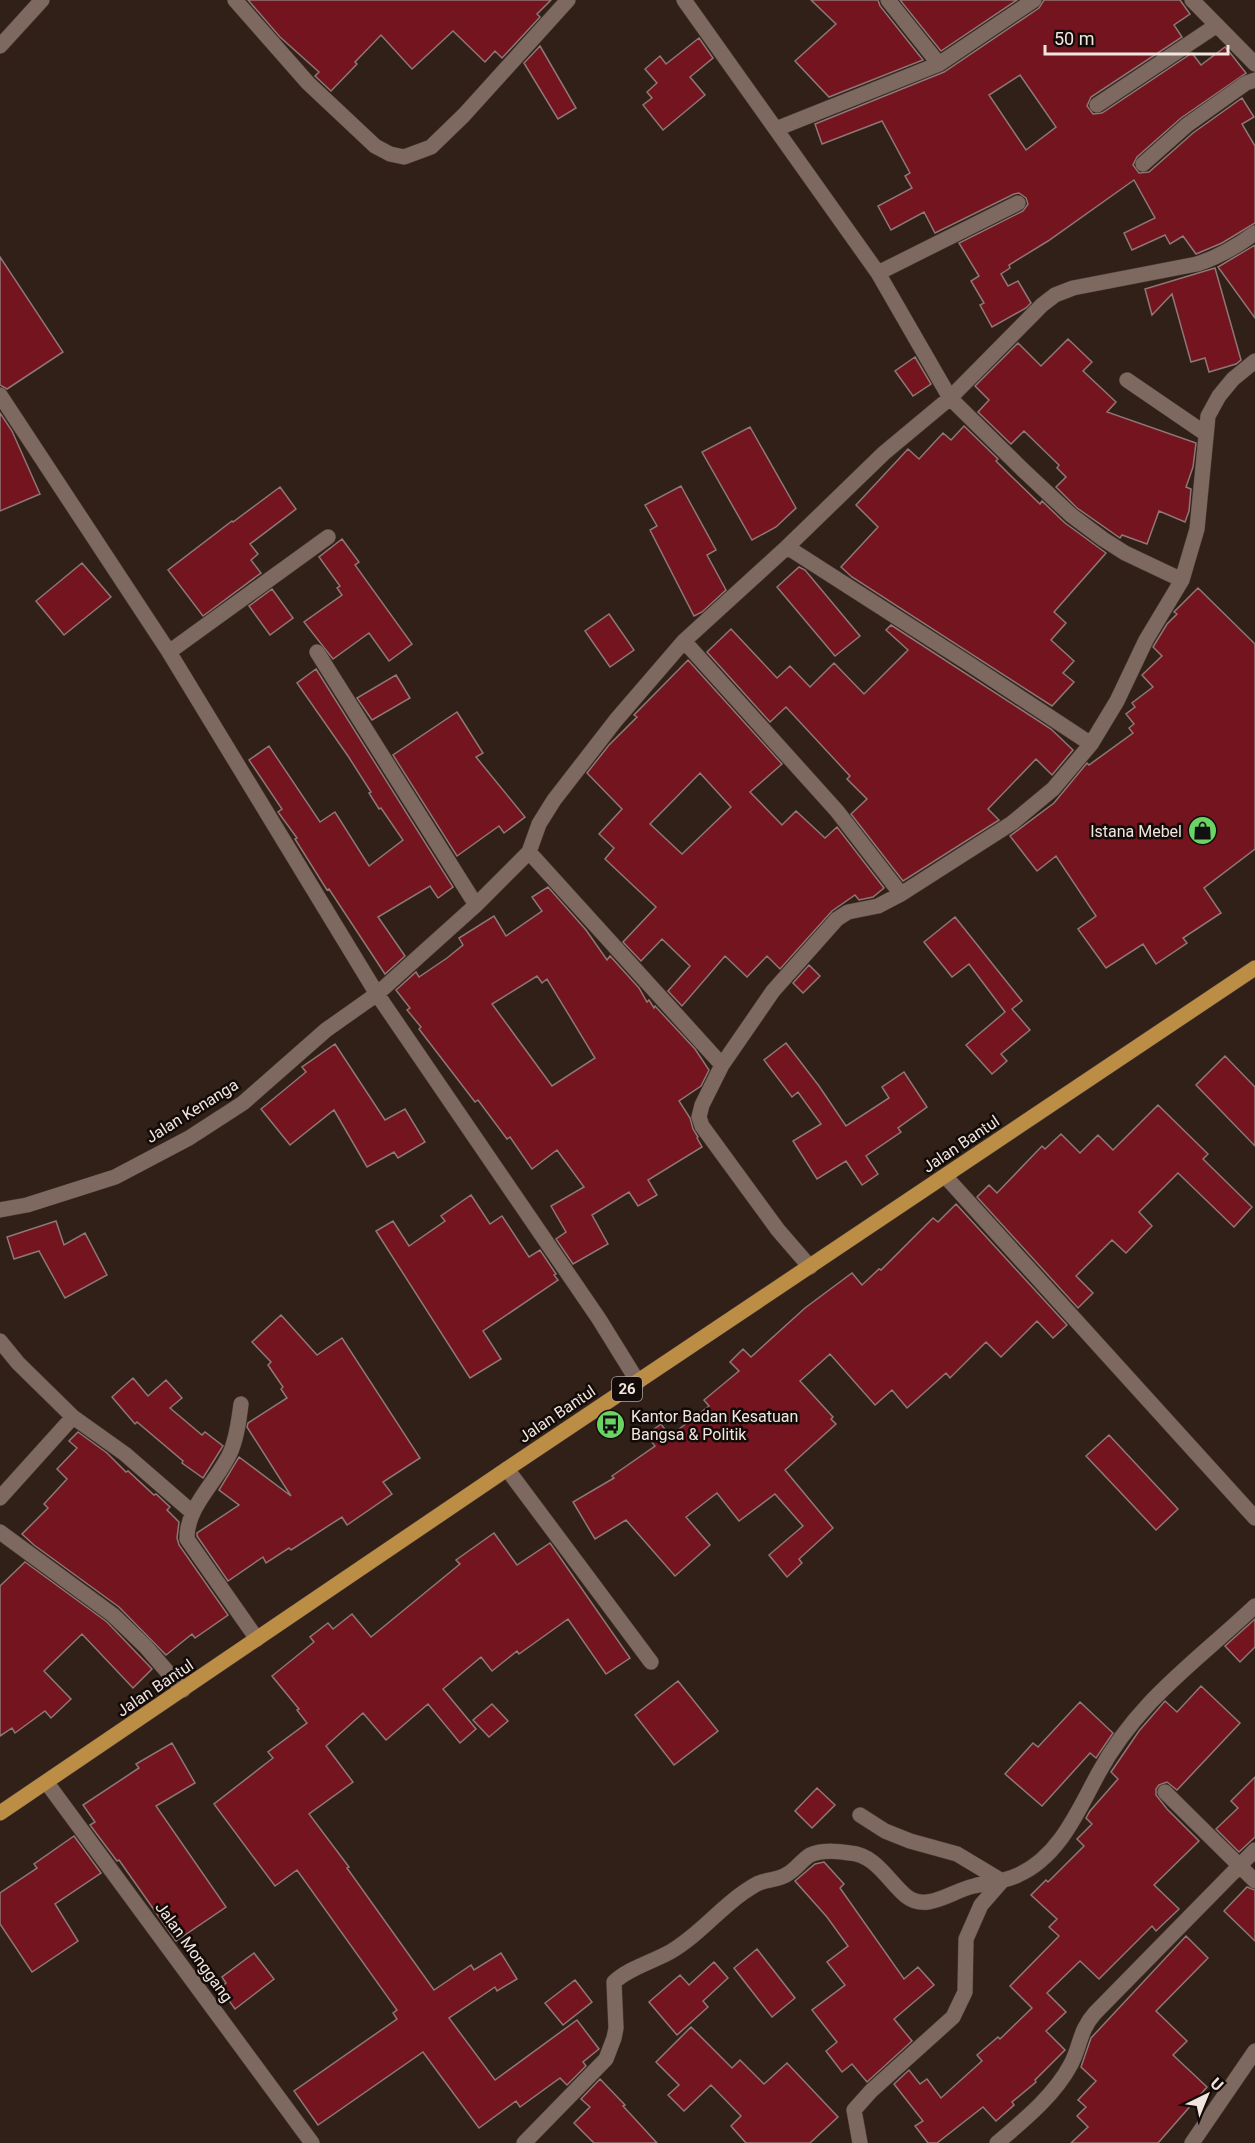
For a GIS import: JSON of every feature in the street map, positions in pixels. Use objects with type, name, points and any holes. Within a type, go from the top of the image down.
[{"type":"main road","name":"Jalan Bantul","points":[[0,1813],[507,1469],[1255,968]]},
{"type":"street","points":[[0,46],[42,0]]},
{"type":"street","points":[[239,2],[308,83],[375,146],[390,154],[404,157],[416,155],[431,147],[464,115],[568,0]]},
{"type":"street","points":[[888,0],[939,64]]},
{"type":"street","points":[[776,129],[939,64],[1034,0]]},
{"type":"street","points":[[1192,0],[1255,64]]},
{"type":"street","points":[[690,2],[878,273],[950,398],[1071,514],[1125,553],[1182,580]]},
{"type":"street","points":[[1097,105],[1216,25]]},
{"type":"street","points":[[1143,164],[1187,125],[1240,87],[1255,80]]},
{"type":"street","points":[[878,273],[1018,203]]},
{"type":"street","points":[[722,1065],[529,852],[539,824],[554,800],[616,720],[684,641],[787,547],[884,453],[950,398],[1041,305],[1055,295],[1073,288],[1214,259],[1233,249],[1255,232]]},
{"type":"street","points":[[810,1267],[777,1230],[702,1126],[699,1117],[702,1105],[722,1065],[773,991],[837,920],[848,912],[878,906],[901,894],[1012,824],[1053,789],[1091,744],[1117,701],[1146,640],[1182,580],[1197,530],[1208,416],[1219,396],[1233,379],[1255,361]]},
{"type":"street","points":[[1127,381],[1206,434]]},
{"type":"street","points":[[0,396],[168,652],[377,994],[599,1319],[638,1382]]},
{"type":"street","points":[[168,652],[328,537]]},
{"type":"street","points":[[787,547],[971,664],[1091,744]]},
{"type":"street","points":[[684,641],[837,811],[901,894]]},
{"type":"street","points":[[317,652],[476,905]]},
{"type":"street","name":"Jalan Kenanga","points":[[0,1210],[27,1205],[115,1177],[189,1138],[243,1103],[326,1030],[377,994],[476,905],[529,852]]},
{"type":"street","points":[[945,1176],[1255,1518]]},
{"type":"street","points":[[0,1341],[18,1363],[73,1417],[125,1454],[193,1513]]},
{"type":"street","points":[[241,1404],[231,1452],[186,1528],[187,1539],[257,1639]]},
{"type":"street","points":[[0,1498],[73,1417]]},
{"type":"street","points":[[507,1469],[651,1662]]},
{"type":"street","points":[[3,1539],[113,1615],[146,1647],[183,1690]]},
{"type":"street","points":[[524,2143],[606,2059],[614,2038],[614,1982],[688,1940],[751,1887],[789,1874],[810,1855],[833,1852],[860,1854],[886,1874],[907,1896],[921,1902],[933,1902],[972,1886],[1002,1881],[1031,1868],[1049,1852],[1072,1822],[1104,1764],[1137,1715],[1167,1684],[1255,1606]]},
{"type":"street","name":"Jalan Monggang","points":[[47,1783],[312,2143]]},
{"type":"street","points":[[1165,1792],[1255,1881]]},
{"type":"street","points":[[860,1815],[893,1834],[957,1854],[1002,1881]]},
{"type":"street","points":[[997,2143],[1056,2086],[1072,2063],[1086,2023],[1255,1850]]},
{"type":"street","points":[[860,2143],[854,2110],[871,2091],[952,2016],[965,1992],[966,1939],[981,1905],[1002,1881]]},
{"type":"street","points":[[1191,2143],[1255,2051]]},
{"type":"building","points":[[248,0],[551,0],[537,14],[540,17],[502,58],[495,51],[485,62],[453,31],[412,69],[381,35],[331,91],[315,76],[319,72],[280,37]]},
{"type":"building","points":[[811,0],[878,0],[880,6],[923,60],[829,97],[795,61],[836,24]]},
{"type":"building","points":[[900,0],[1017,0],[941,51]]},
{"type":"building","points":[[1044,0],[1180,0],[1190,14],[1174,25],[1182,37],[1091,97],[1087,106],[1093,114],[1102,113],[1192,53],[1201,65],[1225,47],[1246,73],[1181,118],[1137,157],[1133,165],[1139,173],[1149,172],[1193,133],[1242,98],[1254,117],[1242,124],[1255,146],[1255,223],[1222,243],[1196,254],[1183,236],[1170,244],[1165,235],[1132,250],[1124,233],[1155,218],[1134,180],[1048,241],[1009,265],[1010,268],[1001,274],[1008,286],[1018,281],[1031,303],[992,327],[980,305],[984,303],[971,281],[979,276],[959,243],[1023,211],[1028,204],[1026,198],[1019,193],[1014,194],[935,233],[924,212],[891,230],[878,206],[912,188],[905,176],[910,173],[882,121],[822,144],[815,124],[944,72],[1039,8]],"holes":[[[1020,75],[1056,127],[1026,150],[989,95]]]},
{"type":"building","points":[[699,38],[713,58],[690,77],[705,95],[663,130],[643,105],[652,98],[647,92],[657,83],[645,69],[660,56],[666,64]]},
{"type":"building","points":[[540,46],[576,108],[558,119],[524,63]]},
{"type":"building","points":[[1255,245],[1255,318],[1218,267]]},
{"type":"building","points":[[0,257],[63,352],[7,389],[0,385]]},
{"type":"building","points":[[1215,268],[1241,360],[1236,364],[1209,372],[1205,358],[1191,362],[1172,294],[1152,315],[1145,289]]},
{"type":"building","points":[[1068,339],[1092,362],[1083,371],[1116,402],[1107,412],[1196,443],[1193,467],[1186,487],[1191,489],[1189,511],[1185,522],[1159,511],[1147,544],[1122,535],[1120,538],[1077,508],[1056,487],[1066,477],[1057,468],[1059,465],[1024,431],[1011,444],[978,412],[989,400],[975,386],[1018,343],[1041,366]]},
{"type":"building","points":[[915,357],[931,384],[913,396],[895,371]]},
{"type":"building","points":[[0,413],[12,431],[40,494],[0,511]]},
{"type":"building","points":[[964,426],[1040,504],[1042,501],[1065,523],[1106,553],[1054,612],[1066,623],[1051,640],[1074,661],[1063,673],[1074,682],[1052,706],[852,577],[841,567],[878,527],[856,505],[908,449],[919,459],[943,433],[951,440]]},
{"type":"building","points":[[750,427],[796,508],[776,527],[752,540],[702,452]]},
{"type":"building","points":[[681,486],[716,550],[707,555],[726,590],[702,612],[694,616],[650,530],[657,526],[645,505]]},
{"type":"building","points":[[280,487],[296,509],[250,544],[258,554],[251,560],[261,573],[203,616],[168,570]]},
{"type":"building","points":[[342,539],[359,562],[355,565],[412,644],[389,661],[369,633],[333,659],[304,622],[342,595],[337,588],[340,586],[319,557]]},
{"type":"building","points":[[82,563],[111,597],[64,635],[36,601]]},
{"type":"building","points":[[799,567],[805,570],[860,636],[835,656],[777,587]]},
{"type":"building","points":[[1198,588],[1255,644],[1255,849],[1204,888],[1221,913],[1183,938],[1187,943],[1156,964],[1143,944],[1106,968],[1078,929],[1096,916],[1056,856],[1037,871],[1010,836],[1054,803],[1087,763],[1089,765],[1133,733],[1129,728],[1134,724],[1126,714],[1135,707],[1132,703],[1153,687],[1142,675],[1162,656],[1153,647],[1167,624],[1177,614],[1174,612]]},
{"type":"building","points":[[272,589],[293,618],[270,635],[249,606]]},
{"type":"building","points":[[609,614],[634,650],[610,667],[585,631]]},
{"type":"building","points":[[891,625],[1051,729],[1073,750],[1052,775],[1036,759],[988,809],[999,820],[903,881],[851,814],[867,799],[847,779],[850,776],[786,707],[770,722],[707,652],[731,629],[777,678],[790,666],[810,687],[834,663],[864,694],[908,650],[886,630]]},
{"type":"building","points":[[688,660],[782,764],[750,792],[782,825],[796,811],[825,838],[837,827],[884,888],[873,897],[859,900],[855,895],[832,911],[780,969],[767,956],[747,977],[725,956],[682,1006],[668,991],[690,966],[662,939],[641,961],[623,942],[656,907],[605,859],[614,848],[599,834],[622,809],[587,773],[609,745],[637,717],[634,715]],"holes":[[[700,773],[731,807],[682,854],[650,824]]]},
{"type":"building","points":[[316,669],[453,887],[438,898],[430,886],[378,917],[405,956],[385,974],[329,889],[327,890],[295,839],[297,838],[278,812],[282,809],[249,760],[269,746],[320,822],[335,812],[369,866],[403,840],[381,808],[379,809],[348,756],[297,683]]},
{"type":"building","points":[[396,675],[410,698],[372,720],[357,698]]},
{"type":"building","points":[[457,712],[483,753],[476,757],[525,817],[504,833],[499,826],[457,856],[393,755]]},
{"type":"building","points":[[548,887],[586,930],[607,960],[610,956],[639,988],[647,1002],[649,1000],[654,1008],[655,1006],[695,1049],[709,1070],[701,1086],[679,1101],[690,1118],[702,1147],[648,1180],[657,1195],[638,1206],[629,1192],[592,1215],[608,1244],[573,1264],[556,1239],[566,1232],[551,1206],[584,1187],[557,1150],[532,1169],[510,1137],[507,1139],[478,1100],[475,1102],[419,1029],[421,1027],[407,1010],[410,1008],[396,990],[416,972],[419,977],[447,958],[463,945],[459,938],[494,916],[506,936],[542,911],[532,897]],"holes":[[[537,976],[542,983],[547,979],[595,1058],[552,1086],[492,1004]]]},
{"type":"building","points":[[955,917],[1022,1001],[1012,1009],[1030,1030],[1001,1054],[1007,1061],[992,1074],[966,1045],[1005,1012],[969,964],[952,977],[924,942]]},
{"type":"building","points":[[809,965],[820,976],[803,993],[793,983]]},
{"type":"building","points":[[786,1043],[846,1126],[889,1098],[882,1087],[904,1072],[927,1107],[898,1128],[901,1132],[866,1156],[878,1174],[862,1185],[846,1161],[817,1179],[793,1141],[821,1124],[798,1092],[792,1097],[764,1060]]},
{"type":"building","points":[[335,1044],[385,1120],[405,1109],[425,1142],[398,1158],[394,1152],[367,1167],[334,1110],[290,1145],[261,1109],[306,1072],[302,1067]]},
{"type":"building","points":[[1225,1056],[1255,1087],[1255,1146],[1196,1085]]},
{"type":"building","points":[[1158,1105],[1208,1154],[1203,1159],[1252,1207],[1234,1227],[1178,1173],[1139,1212],[1152,1226],[1126,1253],[1112,1240],[1076,1276],[1093,1293],[1078,1308],[977,1197],[989,1185],[997,1193],[1042,1146],[1045,1149],[1061,1134],[1080,1153],[1098,1135],[1113,1150]]},
{"type":"building","points":[[471,1195],[490,1224],[502,1216],[529,1257],[540,1250],[558,1280],[483,1331],[501,1359],[470,1378],[376,1231],[393,1221],[409,1246],[445,1221],[441,1216]]},
{"type":"building","points":[[956,1204],[1067,1325],[1053,1338],[1037,1321],[1001,1357],[986,1342],[950,1378],[946,1373],[907,1408],[892,1390],[875,1405],[830,1354],[800,1381],[833,1417],[831,1419],[836,1424],[785,1470],[833,1528],[799,1559],[802,1563],[787,1577],[769,1555],[803,1526],[775,1494],[739,1521],[717,1493],[686,1517],[710,1545],[675,1576],[626,1520],[595,1539],[573,1502],[614,1478],[612,1476],[655,1446],[646,1435],[661,1424],[670,1436],[709,1406],[704,1400],[739,1371],[730,1362],[743,1349],[751,1357],[805,1308],[852,1273],[862,1285],[879,1269],[881,1270],[933,1218],[938,1222]]},
{"type":"building","points":[[56,1221],[64,1245],[85,1233],[107,1275],[65,1298],[39,1251],[14,1259],[7,1237]]},
{"type":"building","points":[[281,1315],[317,1355],[342,1338],[420,1458],[383,1482],[392,1494],[347,1525],[342,1517],[291,1550],[289,1548],[266,1563],[263,1557],[228,1581],[197,1533],[239,1505],[219,1490],[239,1457],[291,1496],[247,1427],[248,1423],[287,1398],[281,1389],[283,1387],[268,1365],[271,1362],[252,1342]]},
{"type":"building","points":[[133,1378],[148,1396],[166,1380],[182,1398],[170,1408],[202,1435],[205,1432],[223,1446],[203,1478],[182,1463],[183,1461],[137,1422],[135,1424],[112,1397]]},
{"type":"building","points":[[78,1432],[107,1453],[126,1472],[128,1471],[170,1507],[167,1510],[179,1522],[177,1538],[179,1545],[228,1615],[195,1638],[192,1634],[166,1655],[119,1607],[22,1534],[48,1508],[44,1504],[67,1479],[57,1469],[77,1448],[69,1441]]},
{"type":"building","points":[[1109,1435],[1178,1509],[1156,1530],[1086,1456]]},
{"type":"building","points":[[494,1533],[517,1565],[550,1543],[630,1658],[606,1674],[568,1619],[519,1654],[517,1651],[492,1671],[481,1657],[443,1689],[476,1729],[460,1743],[428,1704],[386,1740],[363,1713],[326,1746],[353,1782],[309,1814],[349,1867],[347,1868],[434,1990],[471,1965],[474,1970],[501,1953],[517,1979],[497,1991],[495,1987],[449,2018],[495,2080],[577,2020],[599,2049],[583,2062],[586,2066],[567,2085],[560,2078],[520,2107],[516,2101],[479,2128],[423,2052],[318,2125],[294,2091],[397,2019],[393,2013],[397,2010],[297,1870],[275,1886],[214,1804],[273,1758],[268,1752],[307,1723],[297,1710],[299,1709],[272,1676],[314,1642],[310,1637],[328,1623],[333,1629],[352,1614],[371,1637],[460,1564],[456,1560]]},
{"type":"building","points":[[25,1562],[107,1622],[152,1669],[133,1688],[82,1634],[44,1671],[71,1699],[51,1718],[45,1711],[15,1733],[12,1728],[0,1736],[0,1586]]},
{"type":"building","points":[[1255,1619],[1255,1647],[1240,1662],[1225,1646]]},
{"type":"building","points":[[678,1681],[718,1731],[674,1765],[635,1715]]},
{"type":"building","points":[[1201,1686],[1240,1723],[1177,1790],[1167,1782],[1156,1789],[1156,1795],[1167,1809],[1199,1841],[1154,1885],[1179,1909],[1156,1931],[1152,1926],[1099,1979],[1080,1961],[1047,1993],[1066,2012],[1046,2031],[1065,2050],[1035,2080],[1036,2082],[1012,2102],[1014,2105],[996,2121],[983,2107],[937,2143],[928,2143],[915,2126],[923,2121],[894,2084],[909,2070],[920,2084],[927,2079],[941,2098],[982,2061],[977,2055],[998,2037],[1000,2039],[1032,2008],[1010,1986],[1059,1936],[1049,1927],[1057,1919],[1031,1895],[1046,1880],[1048,1882],[1084,1846],[1077,1839],[1092,1824],[1086,1818],[1118,1779],[1111,1772],[1139,1731],[1165,1701],[1177,1712]]},
{"type":"building","points":[[1080,1702],[1113,1733],[1096,1758],[1090,1753],[1042,1806],[1005,1774],[1033,1743],[1038,1747]]},
{"type":"building","points":[[492,1704],[508,1721],[489,1737],[473,1720]]},
{"type":"building","points":[[172,1743],[195,1783],[156,1806],[226,1907],[176,1941],[119,1860],[117,1861],[90,1825],[95,1822],[83,1805],[139,1768],[136,1764]]},
{"type":"building","points":[[1255,1777],[1255,1837],[1239,1852],[1216,1829],[1238,1808],[1231,1801]]},
{"type":"building","points":[[817,1788],[835,1805],[812,1828],[795,1811]]},
{"type":"building","points":[[74,1836],[101,1873],[55,1904],[78,1941],[32,1972],[0,1924],[0,1893],[37,1868],[34,1864]]},
{"type":"building","points":[[824,1862],[844,1884],[840,1888],[904,1979],[918,1967],[934,1985],[894,2019],[912,2041],[867,2082],[852,2064],[842,2072],[826,2051],[837,2042],[812,2010],[845,1985],[827,1962],[848,1946],[827,1917],[795,1881],[815,1864]]},
{"type":"building","points":[[1247,1887],[1255,1890],[1255,1941],[1224,1911]]},
{"type":"building","points":[[1186,1936],[1208,1958],[1156,2011],[1187,2041],[1173,2055],[1207,2087],[1158,2143],[1071,2143],[1088,2127],[1077,2116],[1086,2107],[1078,2100],[1096,2081],[1081,2067],[1091,2038]]},
{"type":"building","points":[[757,1949],[795,1998],[772,2017],[734,1968]]},
{"type":"building","points":[[254,1953],[274,1979],[235,2009],[220,1988],[226,1983],[222,1977]]},
{"type":"building","points":[[714,1962],[728,1978],[703,2001],[708,2007],[677,2035],[649,2002],[680,1975],[689,1985]]},
{"type":"building","points":[[575,1980],[592,2002],[563,2025],[545,2003]]},
{"type":"building","points":[[691,2027],[732,2068],[740,2060],[764,2084],[787,2063],[838,2117],[810,2143],[746,2143],[731,2126],[741,2116],[711,2085],[684,2111],[668,2095],[679,2085],[656,2062]]},
{"type":"building","points":[[600,2079],[657,2143],[594,2143],[574,2123],[590,2107],[581,2099]]},
{"type":"place","name":"Istana Mebel","points":[[1203,831]]},
{"type":"place","name":"Kantor Badan Kesatuan Bangsa & Politik","points":[[610,1425]]}]
